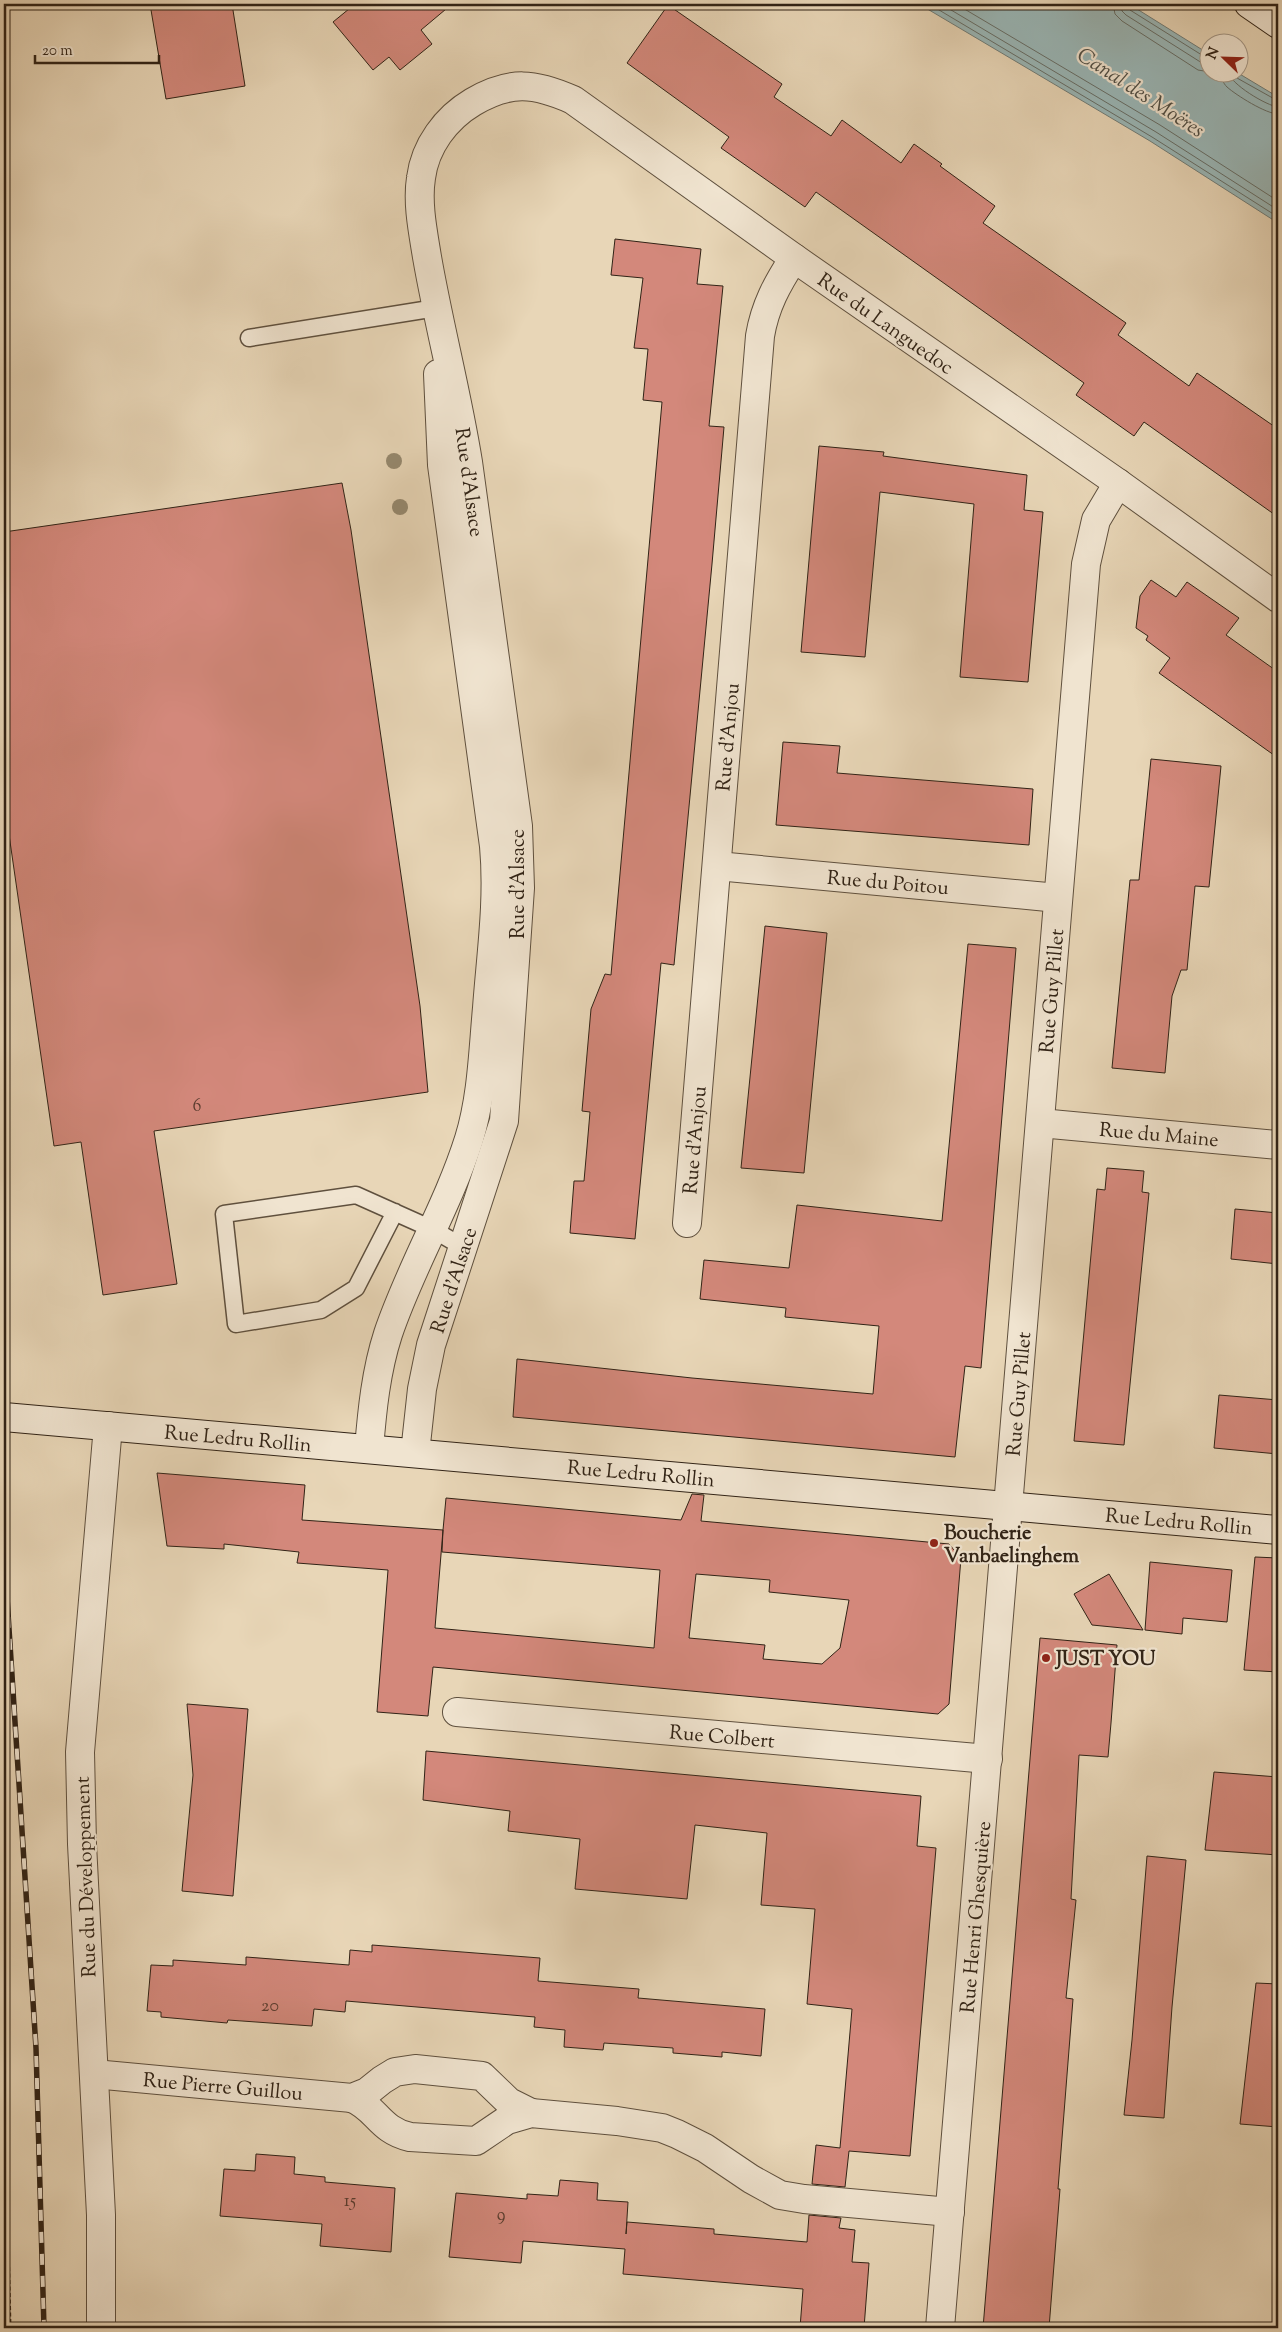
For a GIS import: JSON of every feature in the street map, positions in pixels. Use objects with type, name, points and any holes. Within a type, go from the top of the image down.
[{"type":"street","points":[[1249,4],[1278,24]]},
{"type":"street","points":[[1260,4],[1278,13]]},
{"type":"street","name":"Rue du Languedoc","points":[[483,96],[503,88],[538,86],[573,100],[794,258],[1118,482],[1278,598]]},
{"type":"street","name":"Rue d'Alsace","points":[[415,1454],[428,1361],[439,1318],[504,1121],[521,871],[518,826],[468,462],[459,410],[436,308],[424,239],[420,197],[420,178],[431,145],[452,117],[483,96]]},
{"type":"street","name":"Rue d'Anjou","points":[[687,1223],[760,336],[763,320],[774,288],[794,258]]},
{"type":"street","name":"Rue d'Alsace","points":[[369,1449],[377,1380],[383,1351],[461,1159],[474,1119],[482,1053],[497,883],[440,447],[436,308]]},
{"type":"street","name":"Rue Guy Pillet","points":[[1009,1506],[1087,556],[1101,508],[1118,482]]},
{"type":"street","name":"Rue du Poitou","points":[[717,866],[1058,898]]},
{"type":"street","name":"Rue du Maine","points":[[1040,1123],[1278,1146]]},
{"type":"street","name":"Rue Ledru Rollin","points":[[4,1417],[1278,1530]]},
{"type":"street","name":"Rue du Développement","points":[[101,2328],[101,2215],[81,1810],[80,1752],[108,1426]]},
{"type":"street","name":"Rue Henri Ghesquière","points":[[940,2328],[1009,1506]]},
{"type":"street","name":"Rue Colbert","points":[[457,1712],[988,1759]]},
{"type":"street","points":[[352,2098],[367,2092],[395,2072],[415,2069],[482,2076],[508,2102],[531,2113],[617,2121],[662,2128],[705,2148],[758,2183],[780,2195],[804,2199],[950,2212]]},
{"type":"street","name":"Rue Pierre Guillou","points":[[94,2074],[352,2098]]},
{"type":"street","points":[[352,2098],[366,2105],[378,2120],[390,2130],[410,2137],[476,2141],[507,2120],[531,2113]]},
{"type":"lane","points":[[249,338],[436,308]]},
{"type":"lane","points":[[395,1212],[356,1288],[321,1310],[236,1324],[224,1214],[356,1195],[395,1212],[432,1229],[463,1248]]},
{"type":"path","points":[[4,2072],[10,2328]]},
{"type":"water","name":"Canal des Moëres","points":[[919,4],[1129,4],[1200,48],[1200,82],[1250,82],[1250,80],[1278,97],[1278,223],[1150,141]]},
{"type":"building","points":[[150,4],[232,4],[245,86],[166,99]]},
{"type":"building","points":[[355,4],[452,4],[421,30],[432,44],[400,70],[389,57],[373,70],[333,22]]},
{"type":"building","points":[[668,5],[782,84],[774,97],[831,136],[842,120],[901,163],[914,144],[942,164],[940,166],[995,206],[983,223],[1126,323],[1118,335],[1189,386],[1197,373],[1278,429],[1278,517],[1144,422],[1134,436],[1076,395],[1084,383],[816,192],[805,207],[721,148],[729,137],[627,63]]},
{"type":"building","points":[[615,239],[701,249],[697,284],[723,286],[709,426],[724,427],[712,564],[674,965],[661,963],[635,1239],[570,1233],[574,1181],[584,1181],[590,1112],[582,1111],[591,1009],[605,974],[611,975],[662,402],[643,400],[648,349],[634,348],[643,278],[611,275]]},
{"type":"building","points":[[819,446],[884,452],[883,456],[1027,475],[1024,510],[1043,512],[1028,682],[960,677],[974,504],[880,492],[865,657],[801,652]]},
{"type":"building","points":[[342,483],[351,530],[420,1006],[428,1092],[154,1131],[177,1284],[103,1295],[81,1142],[54,1146],[4,800],[4,532]]},
{"type":"building","points":[[1151,580],[1176,597],[1187,582],[1239,618],[1226,635],[1278,672],[1278,758],[1159,673],[1170,658],[1146,640],[1148,636],[1136,628],[1140,596]]},
{"type":"building","points":[[783,742],[840,746],[837,773],[1033,789],[1029,845],[776,825]]},
{"type":"building","points":[[1151,759],[1221,766],[1209,887],[1195,886],[1187,970],[1181,970],[1172,996],[1165,1073],[1112,1068],[1130,880],[1139,880]]},
{"type":"building","points":[[765,926],[827,933],[804,1173],[741,1168]]},
{"type":"building","points":[[968,944],[1016,948],[981,1368],[965,1366],[955,1457],[513,1417],[517,1359],[692,1378],[873,1394],[879,1326],[785,1317],[786,1308],[700,1299],[704,1260],[789,1268],[797,1205],[942,1221]]},
{"type":"building","points":[[1107,1168],[1144,1171],[1142,1192],[1149,1193],[1124,1445],[1074,1441],[1097,1189],[1105,1190]]},
{"type":"building","points":[[1235,1209],[1278,1213],[1278,1264],[1231,1259]]},
{"type":"building","points":[[1219,1395],[1278,1400],[1278,1454],[1214,1448]]},
{"type":"building","points":[[157,1473],[305,1485],[302,1520],[443,1530],[446,1498],[681,1520],[692,1494],[704,1495],[701,1521],[949,1544],[961,1558],[949,1704],[938,1714],[433,1667],[428,1716],[377,1712],[388,1570],[297,1563],[299,1552],[224,1544],[224,1549],[167,1546]],"holes":[[[443,1530],[442,1552],[660,1570],[654,1648],[435,1628]],[[696,1574],[770,1580],[769,1592],[849,1600],[840,1648],[822,1664],[763,1659],[765,1645],[689,1638]]]},
{"type":"building","points":[[1255,1557],[1278,1558],[1278,1672],[1244,1670]]},
{"type":"building","points":[[1150,1562],[1232,1570],[1227,1622],[1183,1618],[1182,1634],[1145,1630]]},
{"type":"building","points":[[1109,1574],[1143,1630],[1092,1625],[1074,1594]]},
{"type":"building","points":[[1040,1638],[1117,1645],[1111,1723],[1108,1757],[1079,1755],[1071,1899],[1076,1900],[1066,1998],[1073,1999],[1049,2328],[983,2328]]},
{"type":"building","points":[[187,1704],[248,1709],[233,1896],[182,1891],[193,1775]]},
{"type":"building","points":[[426,1751],[921,1796],[917,1846],[936,1848],[910,2156],[849,2151],[845,2187],[812,2184],[816,2145],[840,2148],[852,2009],[807,2004],[815,1909],[761,1905],[767,1833],[695,1825],[687,1899],[575,1889],[580,1839],[508,1831],[510,1811],[423,1800]]},
{"type":"building","points":[[1214,1772],[1278,1777],[1278,1855],[1205,1850]]},
{"type":"building","points":[[1147,1856],[1186,1860],[1164,2118],[1124,2115]]},
{"type":"building","points":[[372,1945],[540,1958],[538,1981],[639,1989],[638,1998],[765,2009],[761,2056],[722,2052],[722,2057],[673,2053],[673,2048],[604,2043],[603,2050],[564,2047],[565,2030],[534,2027],[535,2017],[346,2001],[345,2012],[314,2009],[312,2026],[228,2020],[227,2023],[161,2017],[161,2012],[147,2011],[151,1965],[173,1966],[173,1960],[246,1965],[246,1957],[349,1965],[350,1950],[372,1952]]},
{"type":"building","points":[[1256,1983],[1278,1984],[1278,2127],[1240,2124]]},
{"type":"building","points":[[256,2154],[295,2157],[294,2174],[325,2177],[325,2182],[395,2188],[391,2252],[320,2246],[322,2224],[220,2216],[224,2169],[255,2171]]},
{"type":"building","points":[[560,2180],[598,2183],[597,2200],[628,2202],[626,2234],[627,2222],[714,2229],[714,2234],[807,2242],[809,2215],[841,2218],[839,2228],[855,2230],[852,2262],[869,2263],[864,2328],[800,2328],[803,2289],[623,2274],[625,2249],[523,2241],[521,2263],[449,2257],[456,2193],[527,2199],[527,2194],[558,2196]]},
{"type":"railway","points":[[4,1551],[36,2048],[44,2328]]},
{"type":"place","name":"Boucherie Vanbaelinghem","points":[[934,1543]]},
{"type":"place","name":"JUST YOU","points":[[1046,1658]]}]
